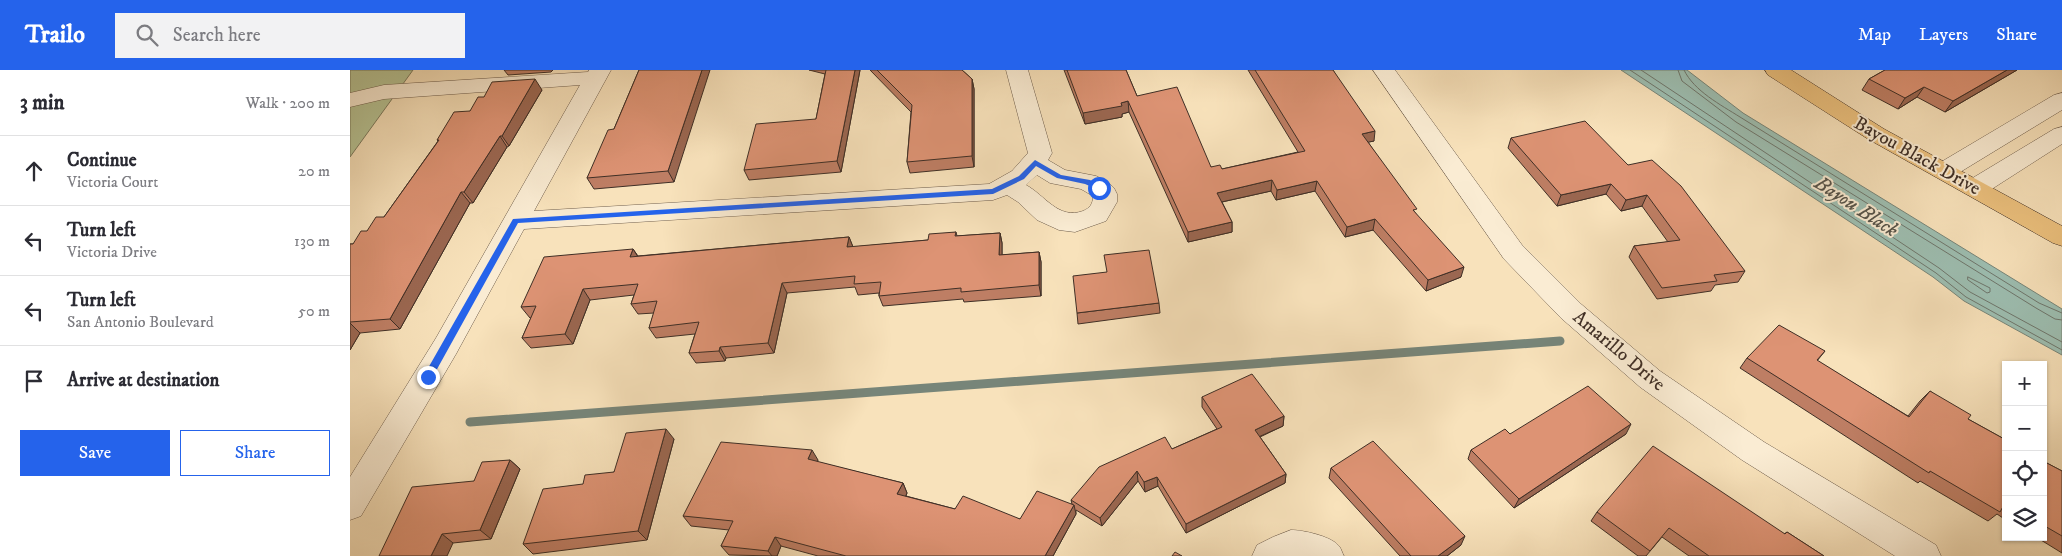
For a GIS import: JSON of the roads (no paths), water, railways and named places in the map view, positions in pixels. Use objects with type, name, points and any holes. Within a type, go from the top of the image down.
[{"type":"main road","name":"Bayou Black Drive","points":[[1776,70],[1876,134],[2062,237]]},
{"type":"street","points":[[516,221],[993,192],[1022,178],[1040,153],[1017,70]]},
{"type":"street","name":"Amarillo Drive","points":[[1384,70],[1513,252],[1571,311],[1650,379],[1753,451],[1924,556]]},
{"type":"street","points":[[350,100],[384,92],[597,74]]},
{"type":"street","points":[[350,506],[442,354],[597,74]]},
{"type":"street","points":[[1944,171],[2061,103]]},
{"type":"street","points":[[1975,188],[2062,134]]},
{"type":"street","points":[[1007,185],[1027,196],[1046,214],[1059,221],[1075,223],[1096,215],[1105,202],[1105,194],[1099,188],[1087,182],[1059,177],[1035,162]]},
{"type":"street","points":[[1269,556],[1289,545],[1309,546],[1327,556]]},
{"type":"water","name":"Bayou Black","points":[[1621,70],[1687,70],[1743,113],[2062,309],[2062,355],[1964,301],[1933,277]]},
{"type":"waterway","points":[[470,422],[1560,341]]}]
